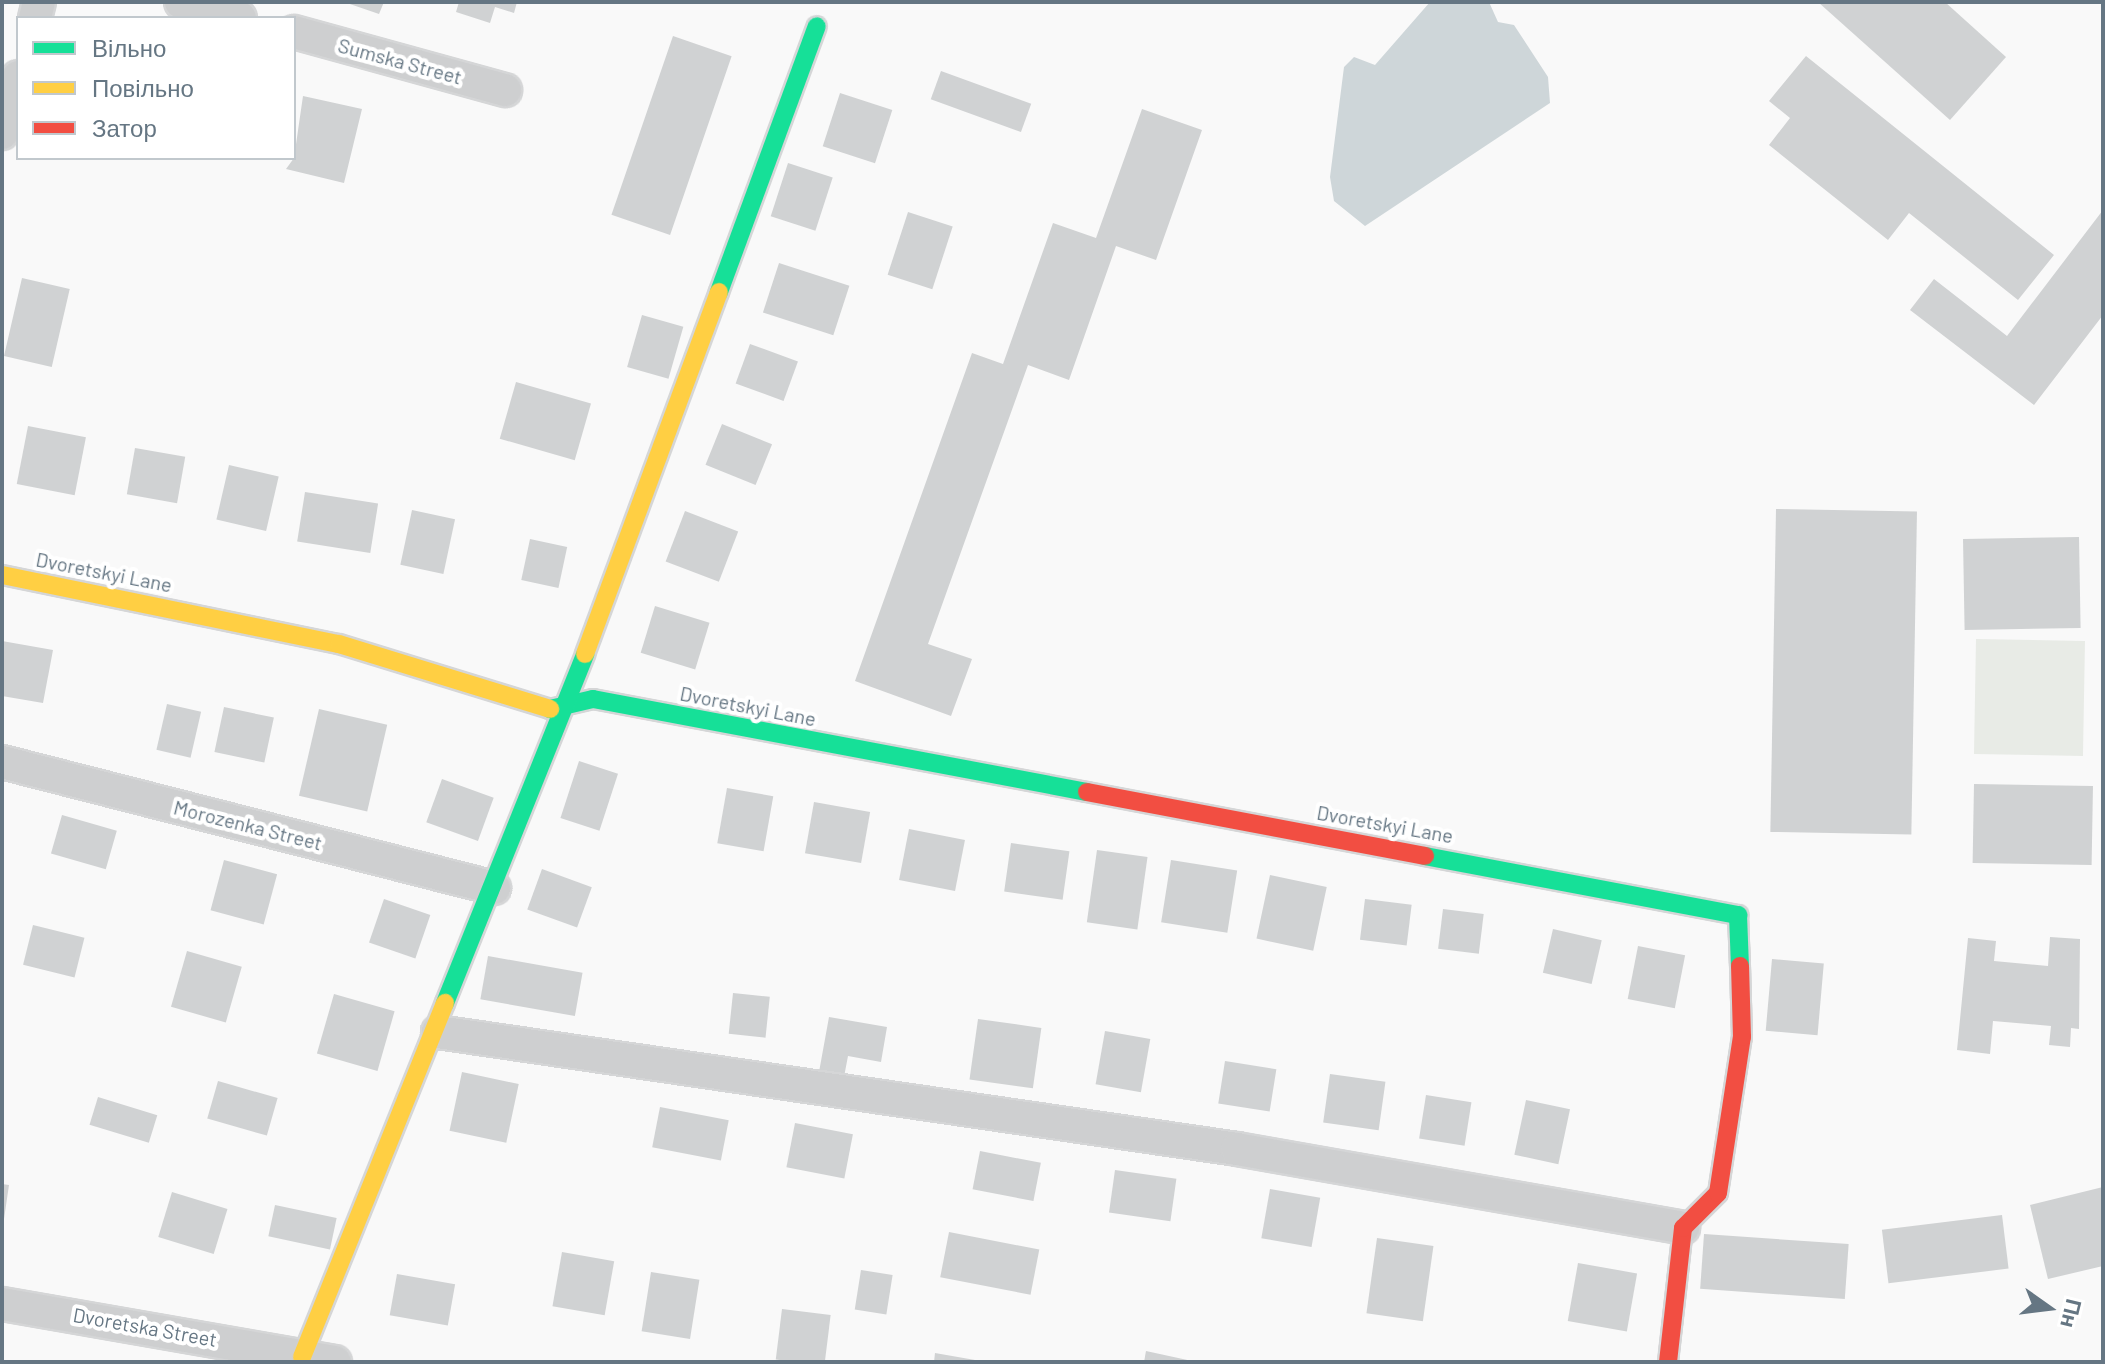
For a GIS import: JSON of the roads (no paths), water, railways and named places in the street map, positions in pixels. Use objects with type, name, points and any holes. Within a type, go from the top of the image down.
[{"type":"street","points":[[181,2],[233,16]]},
{"type":"street","points":[[302,1357],[438,1032],[567,702],[817,26]]},
{"type":"street","name":"Sumska Street","points":[[296,33],[505,90]]},
{"type":"street","points":[[2,133],[16,84]]},
{"type":"street","name":"Dvoretskyi Lane","points":[[2,575],[339,644],[544,710],[567,702],[593,699],[1738,915],[1742,1037],[1718,1193],[1683,1228]]},
{"type":"street","name":"Morozenka Street","points":[[2,762],[494,888]]},
{"type":"street","points":[[438,1032],[1237,1149],[1683,1228],[1668,1362]]},
{"type":"street","name":"Dvoretska Street","points":[[2,1304],[335,1362]]}]
